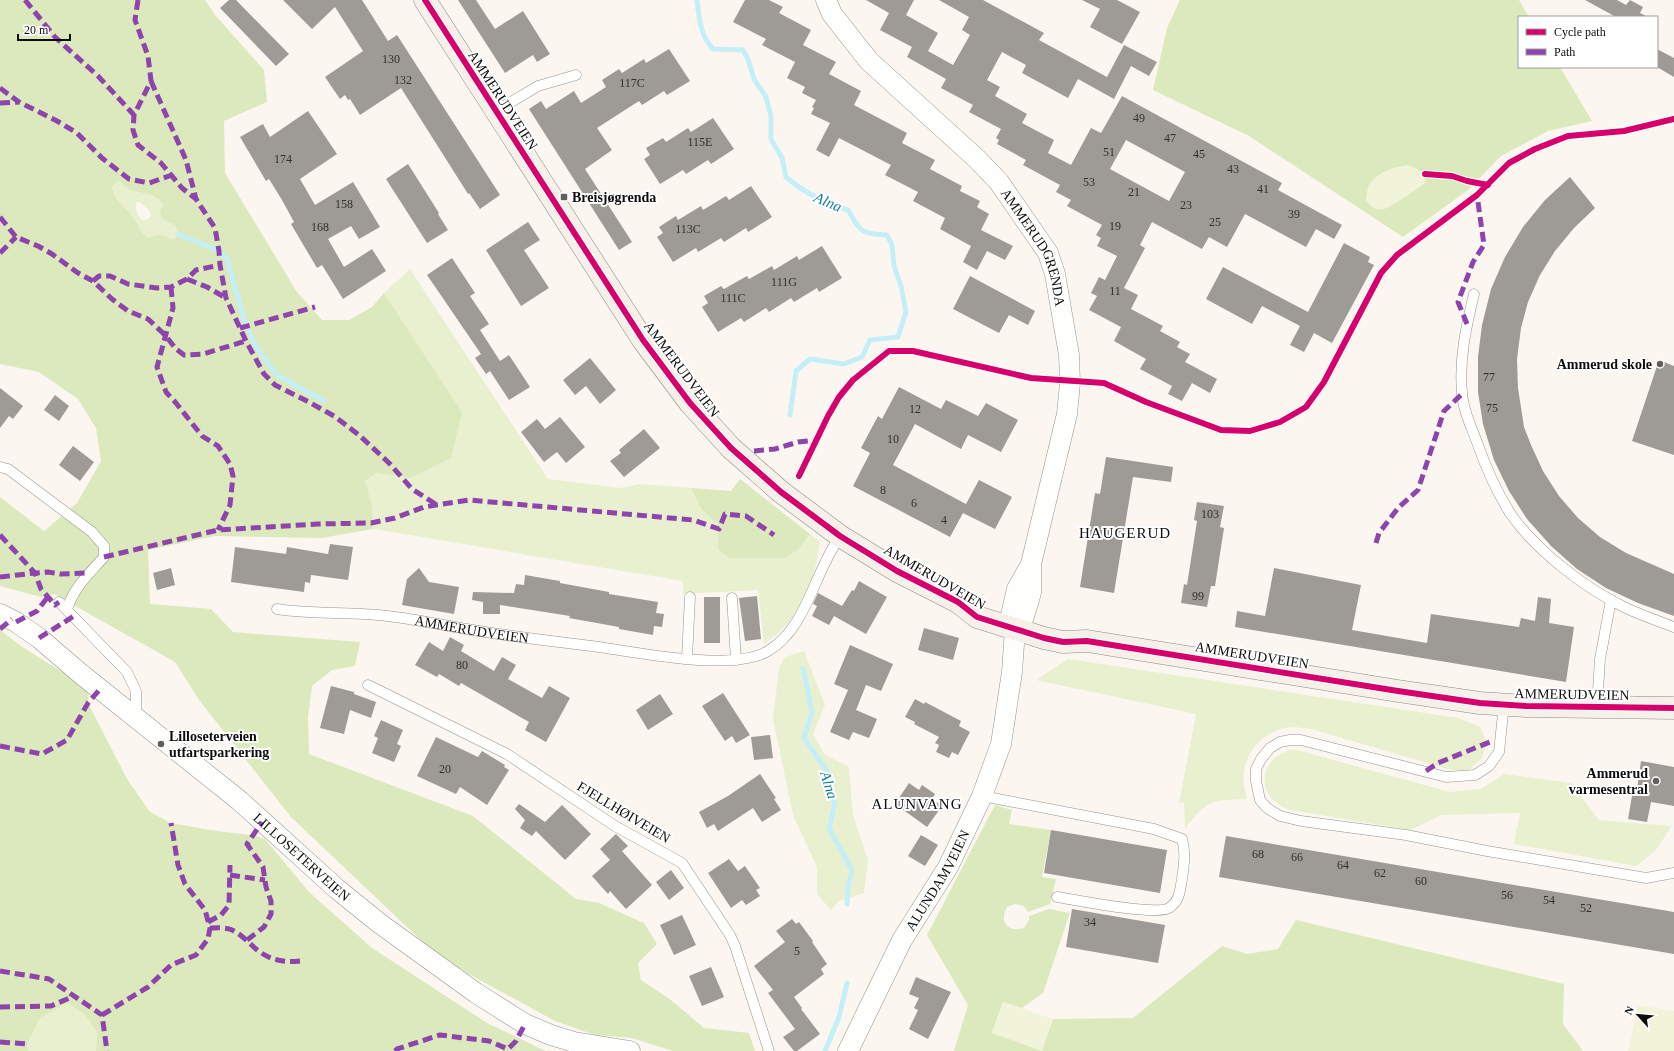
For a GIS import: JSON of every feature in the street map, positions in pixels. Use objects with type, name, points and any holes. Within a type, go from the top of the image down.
[{"type":"street","name":"AMMERUDVEIEN","points":[[425,0],[643,340],[690,403],[726,442],[751,466],[801,508],[840,536],[897,571],[958,602],[981,605],[1016,621],[1066,631],[1087,640],[1480,703],[1674,708]]},
{"type":"street","name":"AMMERUDGRENDA","points":[[826,0],[832,14],[869,61],[977,159],[999,182],[1048,253],[1055,274],[1069,355],[1070,383],[1067,414],[1031,564]]},
{"type":"street","name":"ALUNDAMVEIEN","points":[[848,1051],[902,940],[948,867],[982,796],[1000,744],[1012,672],[1016,621],[1031,592],[1031,564]]},
{"type":"street","name":"LILLOSETERVEIEN","points":[[0,614],[16,622],[39,638],[240,801],[337,889],[379,923],[476,993],[512,1017],[536,1029],[569,1040],[630,1051]]},
{"type":"lane","points":[[496,111],[538,86],[576,75]]},
{"type":"lane","points":[[1474,294],[1464,336],[1461,374],[1462,394],[1465,411],[1484,464],[1510,513],[1531,539],[1559,564],[1610,600],[1674,627]]},
{"type":"lane","points":[[0,467],[8,469],[92,532],[104,546],[104,557],[80,583],[71,596],[67,609]]},
{"type":"lane","name":"AMMERUDVEIEN","points":[[277,609],[301,613],[326,612],[387,616],[484,632],[687,658],[716,660],[745,659],[768,651],[791,629],[804,608],[826,561],[840,536]]},
{"type":"lane","points":[[687,658],[690,597]]},
{"type":"lane","points":[[732,598],[736,660]]},
{"type":"lane","points":[[1598,707],[1600,659],[1610,600]]},
{"type":"lane","points":[[59,602],[127,672],[136,691],[136,718]]},
{"type":"lane","name":"FJELLHØIVEIEN","points":[[368,685],[507,754],[616,826],[682,863],[730,935],[748,982],[769,1051]]},
{"type":"lane","points":[[1504,704],[1499,752],[1489,766],[1475,775],[1446,777],[1301,740],[1290,740],[1280,742],[1270,748],[1261,759],[1256,769],[1256,781],[1260,800],[1267,808],[1280,816],[1301,821],[1406,835],[1487,851],[1646,878],[1674,873]]},
{"type":"lane","points":[[982,796],[1154,829],[1182,839],[1185,849],[1178,899],[1168,909],[1150,911],[1057,897]]},
{"type":"green space","points":[[0,0],[205,0],[215,15],[264,70],[267,102],[224,121],[225,173],[297,292],[322,320],[349,320],[372,307],[384,293],[462,412],[451,458],[410,478],[376,473],[365,481],[372,506],[373,529],[321,538],[215,536],[148,550],[150,604],[211,609],[233,632],[360,642],[355,666],[332,670],[312,686],[308,717],[309,754],[473,816],[576,899],[599,903],[644,923],[657,944],[638,963],[641,980],[671,1000],[704,1028],[749,1033],[755,1051],[673,1051],[632,1038],[595,1035],[555,1021],[467,973],[427,946],[291,817],[199,700],[175,662],[54,594],[41,597],[0,586],[0,497],[44,531],[77,503],[101,461],[96,428],[78,399],[39,372],[0,364]],"holes":[[[120,181],[130,190],[149,194],[161,201],[163,205],[160,211],[161,218],[175,225],[178,233],[174,239],[160,234],[148,238],[143,233],[132,216],[116,198],[112,187],[115,183]]]},
{"type":"green space","points":[[1180,0],[1519,0],[1528,16],[1518,16],[1518,68],[1561,68],[1592,121],[1548,131],[1501,156],[1468,190],[1403,237],[1249,136],[1153,90],[1167,28]]},
{"type":"green space","points":[[1408,165],[1420,171],[1424,175],[1426,182],[1387,208],[1378,209],[1369,204],[1366,200],[1367,190],[1375,178],[1388,170]]},
{"type":"green space","points":[[120,181],[130,190],[149,194],[161,201],[163,205],[160,211],[175,225],[178,234],[173,239],[160,234],[148,238],[141,231],[132,216],[116,198],[112,187],[115,183]],"holes":[[[136,202],[139,202],[149,210],[151,215],[147,220],[142,220],[136,210]]]},
{"type":"green space","points":[[410,269],[548,479],[621,488],[640,484],[691,488],[701,509],[718,524],[730,558],[785,558],[798,550],[810,534],[820,541],[818,556],[810,586],[804,599],[787,624],[764,644],[758,590],[683,594],[683,581],[373,529],[372,506],[364,482],[376,473],[410,478],[462,412],[384,293]]},
{"type":"green space","points":[[740,479],[810,534],[798,550],[785,558],[730,558],[718,550],[718,524],[701,509],[691,488],[731,491]]},
{"type":"green space","points":[[0,630],[21,646],[89,689],[88,703],[127,779],[150,812],[171,823],[257,836],[265,839],[309,892],[372,948],[487,1023],[546,1051],[96,1051],[97,1033],[85,1015],[68,1003],[40,1018],[27,1044],[28,1051],[0,1051]]},
{"type":"green space","points":[[804,651],[825,705],[813,734],[824,754],[849,767],[853,815],[868,860],[864,893],[839,901],[831,910],[817,894],[817,867],[793,815],[773,719],[779,668],[785,657]]},
{"type":"green space","points":[[1068,659],[1459,718],[1480,727],[1487,743],[1482,758],[1469,770],[1451,770],[1315,730],[1296,727],[1282,728],[1268,735],[1260,742],[1253,749],[1248,758],[1244,778],[1244,788],[1247,799],[1218,801],[1211,804],[1199,812],[1185,829],[1184,803],[1179,803],[1196,714],[1036,680]]},
{"type":"green space","points":[[1290,750],[1297,750],[1450,792],[1481,789],[1504,774],[1571,783],[1599,820],[1672,826],[1656,850],[1636,866],[1514,844],[1520,813],[1442,815],[1410,830],[1290,810],[1279,805],[1271,797],[1266,789],[1264,780],[1266,770],[1271,762],[1279,755]]},
{"type":"green space","points":[[995,805],[1012,810],[1009,824],[1051,830],[1042,877],[1056,879],[1050,904],[1028,912],[1024,906],[1015,904],[1007,907],[1004,917],[1004,922],[1006,925],[1013,929],[1024,928],[1029,920],[1029,916],[1049,909],[1070,913],[1043,993],[1022,1008],[1003,1002],[992,1033],[1041,1050],[1053,1019],[1133,1018],[1222,946],[1247,954],[1278,949],[1296,920],[1564,984],[1563,1024],[1583,1051],[954,1051],[968,1005],[927,935]]},
{"type":"green space","points":[[1003,1002],[1053,1019],[1042,1051],[992,1033]]},
{"type":"green space","points":[[68,1003],[85,1015],[97,1033],[96,1051],[28,1051],[27,1044],[40,1018]]},
{"type":"green space","points":[[1638,1005],[1674,1011],[1674,1051],[1628,1051]]},
{"type":"building","points":[[229,0],[236,0],[289,54],[276,66],[220,8]]},
{"type":"building","points":[[283,0],[362,0],[388,41],[397,35],[500,195],[480,209],[469,193],[468,194],[401,88],[360,115],[350,99],[348,100],[345,95],[340,99],[325,77],[363,51],[335,7],[312,29]]},
{"type":"building","points":[[458,0],[476,0],[495,29],[523,11],[550,54],[537,62],[533,55],[505,73]]},
{"type":"building","points":[[745,0],[769,0],[783,7],[779,13],[811,30],[803,45],[836,62],[829,74],[861,91],[854,105],[907,133],[902,143],[935,160],[930,169],[962,186],[960,191],[980,201],[977,207],[989,214],[981,230],[1013,246],[1005,260],[987,251],[977,270],[963,262],[971,246],[940,229],[945,218],[913,201],[918,192],[885,175],[891,165],[839,138],[829,157],[816,150],[830,123],[811,114],[814,108],[812,107],[816,100],[802,93],[805,87],[787,78],[795,62],[762,45],[766,39],[733,22]]},
{"type":"building","points":[[866,0],[914,0],[906,15],[938,33],[928,51],[953,65],[970,35],[962,30],[969,17],[939,0],[983,0],[1044,33],[1039,40],[1107,77],[1124,45],[1157,62],[1149,76],[1131,66],[1114,99],[1078,79],[1068,98],[1022,73],[1026,65],[1002,52],[987,80],[1000,87],[995,96],[1027,114],[1022,123],[1054,140],[1048,153],[1071,165],[1091,128],[1101,133],[1122,96],[1282,183],[1278,190],[1342,225],[1334,239],[1316,229],[1306,247],[1245,214],[1227,247],[1209,237],[1202,249],[1152,222],[1140,245],[1145,248],[1124,288],[1138,295],[1131,309],[1163,326],[1160,331],[1180,342],[1177,347],[1190,354],[1185,362],[1217,379],[1210,393],[1192,383],[1182,401],[1168,394],[1172,386],[1140,369],[1146,359],[1114,341],[1121,327],[1089,310],[1097,296],[1091,293],[1099,277],[1105,280],[1117,256],[1097,246],[1101,238],[1096,235],[1102,225],[1067,206],[1071,200],[1056,192],[1060,185],[1023,165],[1026,160],[997,144],[999,140],[996,138],[1001,129],[969,112],[973,105],[941,88],[946,79],[907,57],[912,47],[880,30],[889,13]],"holes":[[[1126,140],[1185,172],[1169,201],[1110,169]]]},
{"type":"building","points":[[1082,0],[1117,0],[1140,12],[1122,44],[1090,27],[1100,9]]},
{"type":"building","points":[[1585,0],[1617,0],[1626,5],[1630,0],[1643,7],[1640,13],[1646,16],[1614,16]]},
{"type":"building","points":[[669,49],[690,81],[667,95],[664,91],[642,105],[639,101],[597,128],[612,150],[585,169],[632,242],[619,250],[529,109],[541,101],[546,109],[574,91],[581,103],[606,87],[602,80],[619,69],[622,73],[644,59],[646,63]]},
{"type":"building","points":[[1658,50],[1674,58],[1674,77],[1658,68]]},
{"type":"building","points":[[308,111],[337,154],[300,179],[315,205],[353,182],[380,227],[359,239],[351,226],[328,239],[344,267],[372,249],[386,271],[343,299],[322,265],[317,268],[291,224],[294,222],[282,200],[269,179],[266,181],[240,137],[263,124],[270,137]]},
{"type":"building","points":[[713,118],[734,149],[711,164],[708,160],[686,174],[683,170],[660,184],[644,159],[650,155],[646,148],[663,138],[666,142],[688,128],[691,132]]},
{"type":"building","points":[[408,164],[448,230],[427,243],[386,179]]},
{"type":"building","points":[[1570,177],[1595,208],[1574,228],[1555,251],[1540,275],[1528,302],[1521,328],[1517,359],[1518,388],[1524,427],[1543,471],[1559,496],[1578,518],[1600,537],[1626,553],[1674,574],[1674,616],[1638,603],[1606,588],[1577,569],[1551,546],[1527,519],[1509,491],[1494,460],[1483,424],[1478,392],[1478,357],[1482,325],[1491,289],[1505,257],[1523,227],[1545,200]]},
{"type":"building","points":[[751,186],[772,217],[748,232],[746,228],[724,242],[721,238],[698,252],[696,248],[673,262],[657,237],[663,233],[659,227],[676,216],[678,220],[701,206],[703,210],[726,196],[729,200]]},
{"type":"building","points":[[528,222],[540,240],[524,250],[549,288],[521,306],[486,250]]},
{"type":"building","points":[[1344,243],[1370,257],[1368,262],[1374,265],[1332,343],[1314,333],[1304,352],[1290,345],[1300,326],[1262,306],[1252,324],[1206,299],[1223,267],[1308,312]]},
{"type":"building","points":[[822,246],[842,278],[819,292],[817,288],[794,302],[791,298],[769,312],[766,308],[744,322],[741,318],[718,332],[702,307],[708,303],[704,296],[721,286],[724,289],[747,276],[749,279],[772,266],[774,270],[797,256],[799,260]]},
{"type":"building","points":[[452,258],[475,293],[470,296],[489,324],[480,330],[500,361],[509,355],[530,387],[509,400],[490,371],[486,374],[475,358],[481,354],[427,275]]},
{"type":"building","points":[[970,276],[1035,311],[1028,325],[1009,315],[999,333],[953,309]]},
{"type":"building","points":[[590,358],[616,390],[600,404],[586,386],[575,395],[563,380]]},
{"type":"building","points":[[1659,360],[1674,366],[1674,455],[1632,441]]},
{"type":"building","points":[[899,387],[941,409],[946,400],[978,416],[986,403],[1018,420],[1001,452],[968,435],[961,449],[915,424],[893,465],[966,504],[979,480],[1012,497],[995,529],[963,513],[950,537],[853,486],[870,453],[861,448],[878,416],[882,419]]},
{"type":"building","points":[[0,388],[23,406],[13,419],[9,416],[0,428]]},
{"type":"building","points":[[55,395],[69,406],[59,421],[44,410]]},
{"type":"building","points":[[560,417],[585,447],[566,463],[557,452],[544,462],[521,432],[537,419],[545,429]]},
{"type":"building","points":[[644,429],[660,448],[624,477],[610,461],[621,453],[619,450]]},
{"type":"building","points":[[73,446],[94,462],[80,481],[59,465]]},
{"type":"building","points":[[1106,457],[1173,467],[1171,482],[1133,477],[1114,593],[1080,587],[1095,493],[1100,494]]},
{"type":"building","points":[[1197,502],[1224,506],[1220,527],[1224,528],[1215,586],[1211,586],[1207,607],[1181,603],[1184,584],[1187,585],[1197,521],[1194,520]]},
{"type":"building","points":[[330,544],[353,547],[348,580],[311,575],[310,583],[305,582],[304,592],[231,582],[235,547],[286,554],[287,547],[328,554]]},
{"type":"building","points":[[171,568],[175,585],[157,590],[153,573]]},
{"type":"building","points":[[419,568],[429,582],[459,587],[454,614],[402,605],[407,579]]},
{"type":"building","points":[[1274,568],[1361,585],[1352,630],[1427,643],[1431,614],[1519,627],[1521,618],[1535,621],[1538,597],[1551,599],[1549,623],[1574,627],[1566,682],[1235,627],[1237,611],[1265,616]]},
{"type":"building","points":[[525,575],[609,592],[609,594],[658,602],[656,613],[664,614],[662,627],[654,626],[653,635],[569,618],[570,616],[500,605],[500,614],[483,614],[483,602],[472,600],[473,592],[514,593],[516,584],[524,585]]},
{"type":"building","points":[[859,581],[887,597],[866,634],[834,616],[829,625],[812,616],[817,606],[813,604],[818,593],[842,606],[852,590],[854,591]]},
{"type":"building","points":[[757,596],[761,639],[745,641],[739,598]]},
{"type":"building","points":[[704,597],[720,597],[720,643],[704,643]]},
{"type":"building","points":[[924,628],[959,638],[953,660],[918,650]]},
{"type":"building","points":[[450,637],[464,645],[461,651],[494,671],[502,657],[516,665],[508,679],[542,698],[549,686],[570,698],[546,742],[525,730],[529,722],[461,683],[459,686],[439,674],[437,677],[415,665],[429,642],[443,651]]},
{"type":"building","points":[[850,645],[893,664],[881,691],[866,685],[856,710],[877,719],[869,738],[853,732],[849,740],[830,732],[848,690],[834,684]]},
{"type":"building","points":[[331,686],[354,692],[354,694],[376,702],[371,718],[350,710],[344,734],[320,728]]},
{"type":"building","points":[[723,693],[750,735],[736,743],[732,736],[725,741],[702,706]]},
{"type":"building","points":[[660,694],[673,714],[648,730],[636,710]]},
{"type":"building","points":[[915,699],[924,704],[925,702],[961,721],[959,726],[970,732],[958,755],[952,752],[949,758],[936,752],[939,745],[935,743],[939,737],[914,724],[915,722],[905,717]]},
{"type":"building","points":[[381,720],[403,730],[397,744],[401,746],[394,762],[372,753],[378,738],[374,736]]},
{"type":"building","points":[[770,735],[773,758],[754,760],[751,737]]},
{"type":"building","points":[[436,737],[478,757],[482,751],[505,765],[504,767],[509,770],[487,805],[460,787],[456,794],[417,776]]},
{"type":"building","name":"Ammerud varmesentral","points":[[1641,761],[1674,767],[1674,806],[1651,802],[1647,822],[1628,819],[1632,796],[1636,796]]},
{"type":"building","points":[[760,774],[776,798],[774,799],[781,810],[762,822],[753,808],[718,831],[714,824],[707,828],[699,812],[728,796]]},
{"type":"building","points":[[909,783],[919,790],[922,785],[935,794],[932,799],[942,806],[927,827],[895,804]]},
{"type":"building","points":[[519,804],[545,822],[562,805],[591,834],[565,860],[536,831],[532,836],[520,828],[525,820],[515,809]]},
{"type":"building","points":[[1051,830],[1167,850],[1160,893],[1044,873]]},
{"type":"building","points":[[616,834],[628,846],[622,851],[652,885],[626,909],[610,891],[608,894],[592,876],[610,860],[600,849]]},
{"type":"building","points":[[921,835],[938,845],[925,866],[908,856]]},
{"type":"building","points":[[1226,836],[1674,912],[1674,954],[1219,877]]},
{"type":"building","points":[[729,859],[738,871],[745,866],[760,888],[756,890],[760,896],[746,905],[742,900],[731,908],[708,873]]},
{"type":"building","points":[[671,870],[684,888],[669,900],[656,882]]},
{"type":"building","points":[[1072,909],[1165,925],[1158,963],[1066,947]]},
{"type":"building","points":[[682,915],[696,945],[674,955],[660,925]]},
{"type":"building","points":[[792,919],[796,924],[799,922],[827,964],[821,969],[824,974],[794,997],[820,1034],[797,1051],[794,1051],[783,1037],[795,1029],[768,993],[773,990],[754,966],[785,942],[776,931]]},
{"type":"building","points":[[711,967],[724,997],[702,1006],[689,976]]},
{"type":"building","points":[[916,977],[951,992],[928,1039],[909,1029],[918,1010],[914,1008],[919,998],[909,994]]},
{"type":"waterway","name":"Alna","points":[[697,0],[703,32],[705,38],[713,49],[743,50],[748,59],[754,79],[766,97],[771,116],[771,139],[782,158],[786,177],[815,197],[848,210],[862,230],[871,234],[887,235],[892,245],[894,266],[901,286],[906,312],[898,337],[870,340],[862,357],[844,364],[810,359],[796,371],[790,415]]},
{"type":"waterway","points":[[178,234],[219,251],[227,259],[246,326],[258,350],[277,375],[324,401]]},
{"type":"waterway","name":"Alna","points":[[803,668],[812,712],[804,738],[827,771],[827,787],[835,804],[829,828],[852,870],[848,887],[847,904]]},
{"type":"waterway","name":"Alna","points":[[825,1051],[839,1017],[847,983]]},
{"type":"marked path","points":[[25,0],[55,37],[98,76],[134,115]]},
{"type":"marked path","points":[[138,0],[135,20],[148,56],[151,81],[134,115],[133,130],[138,145],[161,163],[182,188],[196,199],[215,228],[226,298],[246,341],[264,374],[275,385],[334,416],[359,435],[389,463],[412,489],[437,505]]},
{"type":"marked path","points":[[151,81],[186,160],[196,199]]},
{"type":"marked path","points":[[0,88],[19,102],[77,133],[102,158],[129,179],[149,183],[172,175]]},
{"type":"marked path","points":[[0,103],[19,102]]},
{"type":"marked path","points":[[1467,324],[1458,302],[1473,262],[1484,245],[1477,195]]},
{"type":"marked path","points":[[0,217],[16,237],[38,246],[52,254],[78,273],[93,281],[112,299],[128,311],[148,319],[165,335],[176,349],[184,355],[203,354],[246,341]]},
{"type":"marked path","points":[[0,253],[16,237]]},
{"type":"marked path","points":[[93,281],[99,276],[110,276],[128,284],[157,288],[171,287],[187,279],[196,270],[220,265]]},
{"type":"marked path","points":[[187,279],[207,287],[226,298]]},
{"type":"marked path","points":[[171,287],[173,308],[157,367],[166,392],[202,436],[218,446],[230,464],[233,476],[230,505],[218,530]]},
{"type":"marked path","points":[[240,328],[315,307]]},
{"type":"marked path","points":[[1376,543],[1379,533],[1398,508],[1418,490],[1444,411],[1462,394]]},
{"type":"marked path","points":[[754,451],[775,449],[798,442],[816,440]]},
{"type":"marked path","points":[[104,557],[218,530],[318,524],[371,523],[395,518],[424,507],[469,500],[693,520],[719,529],[725,514],[746,516],[774,535]]},
{"type":"marked path","points":[[0,535],[35,573],[41,589],[55,605],[59,602]]},
{"type":"marked path","points":[[0,577],[48,572],[60,574],[88,573]]},
{"type":"marked path","points":[[16,622],[37,611],[47,598]]},
{"type":"marked path","points":[[39,638],[74,616]]},
{"type":"marked path","points":[[0,629],[12,619]]},
{"type":"marked path","points":[[0,746],[42,754],[67,740],[88,703],[100,689]]},
{"type":"marked path","points":[[1426,771],[1438,763],[1490,742]]},
{"type":"marked path","points":[[247,940],[264,927],[271,914],[271,901],[266,887],[263,867],[247,844],[262,822]]},
{"type":"marked path","points":[[102,1015],[148,987],[171,965],[196,955],[208,939],[210,928],[205,910],[185,884],[178,865],[171,823]]},
{"type":"marked path","points":[[208,922],[221,915],[229,905],[230,865]]},
{"type":"marked path","points":[[230,875],[265,880]]},
{"type":"marked path","points":[[210,928],[230,929],[242,936],[261,953],[271,958],[288,962],[300,961]]},
{"type":"marked path","points":[[0,971],[49,979],[102,1015],[107,1051]]},
{"type":"marked path","points":[[0,1007],[51,1006],[74,996]]},
{"type":"marked path","points":[[395,1051],[397,1049],[440,1035],[489,1041],[508,1049],[516,1041],[525,1024]]},
{"type":"marked path","points":[[0,1042],[27,1044]]},
{"type":"cycle path","points":[[425,0],[643,340],[690,403],[731,448],[781,492],[840,536],[897,571],[958,602],[977,617],[1044,638],[1063,642],[1087,641],[1480,703],[1526,706],[1674,708]]},
{"type":"cycle path","points":[[799,476],[828,416],[839,397],[853,380],[889,351],[913,351],[1031,378],[1104,383],[1146,402],[1221,430],[1250,431],[1280,422],[1306,407],[1324,382],[1381,273],[1397,255],[1477,195],[1509,163],[1535,149],[1568,136],[1624,131],[1674,119]]},
{"type":"cycle path","points":[[1425,174],[1452,176],[1467,181],[1488,185]]},
{"type":"place","name":"Breisjøgrenda","points":[[564,197]]},
{"type":"place","name":"Ammerud skole","points":[[1660,364]]},
{"type":"place","name":"Lilloseterveien utfartsparkering","points":[[161,744]]},
{"type":"place","name":"Ammerud varmesentral","points":[[1656,781]]},
{"type":"district","name":"HAUGERUD","points":[[1125,533]]},
{"type":"district","name":"ALUNVANG","points":[[917,804]]}]
